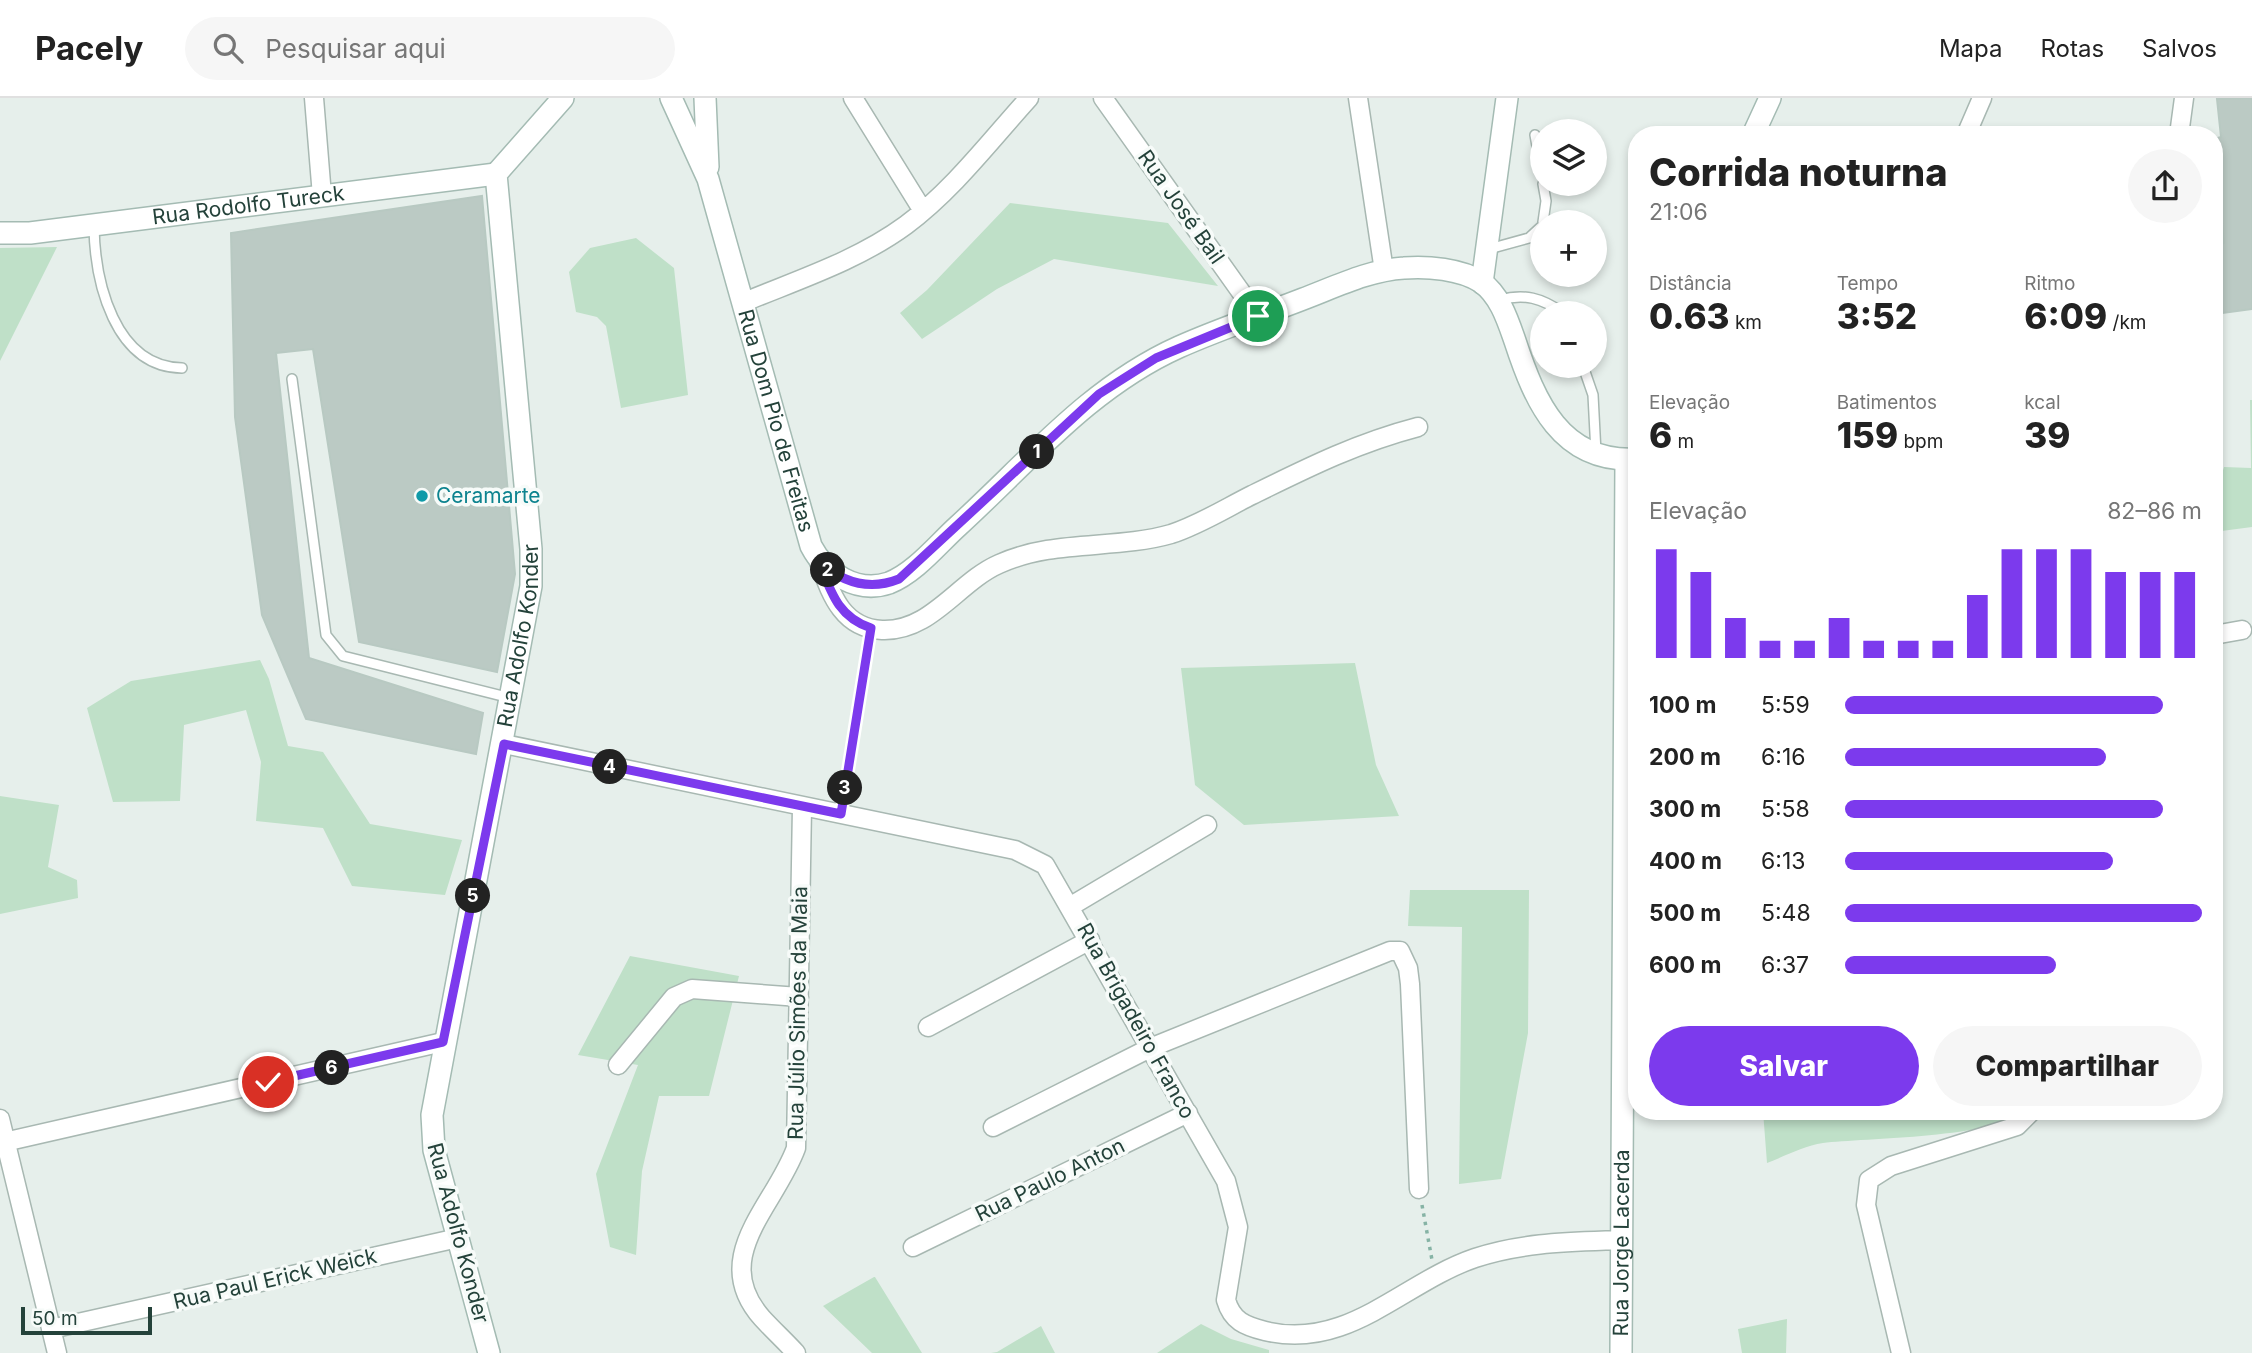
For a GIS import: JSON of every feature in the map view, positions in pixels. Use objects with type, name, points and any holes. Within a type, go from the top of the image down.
[{"type":"main road","points":[[496,174],[563,98]]},
{"type":"main road","name":"Rua Dom Pio de Freitas","points":[[671,98],[708,179],[804,522],[819,562]]},
{"type":"main road","name":"Rua Dom Pio de Freitas","points":[[705,98],[708,179]]},
{"type":"main road","points":[[1482,283],[1507,98]]},
{"type":"main road","points":[[1757,126],[1770,98]]},
{"type":"main road","name":"Rua Rodolfo Tureck","points":[[0,233],[30,233],[496,174]]},
{"type":"main road","name":"Rua Adolfo Konder","points":[[489,1353],[432,1132],[443,1042],[504,744],[529,608],[532,566],[496,174]]},
{"type":"main road","points":[[819,562],[832,574],[866,585],[886,584],[899,579],[1099,394],[1156,358],[1258,316],[1384,271],[1404,268],[1448,271],[1482,283],[1498,300],[1537,400],[1552,422],[1573,442],[1596,455],[1628,459]]},
{"type":"main road","name":"Rua Jorge Lacerda","points":[[1621,1353],[1628,1065]]},
{"type":"street","points":[[314,98],[322,196]]},
{"type":"street","points":[[853,98],[923,211]]},
{"type":"street","points":[[742,303],[855,255],[889,236],[923,211],[1029,98]]},
{"type":"street","name":"Rua José Bail","points":[[1103,98],[1258,316]]},
{"type":"street","points":[[1358,98],[1384,271]]},
{"type":"street","points":[[1970,126],[1982,98]]},
{"type":"street","points":[[2180,126],[2184,98]]},
{"type":"street","points":[[819,562],[841,610],[849,618],[871,628],[894,629],[915,624],[982,573],[1019,556],[1171,534],[1344,450],[1419,427]]},
{"type":"street","points":[[2223,633],[2242,630]]},
{"type":"street","name":"Rua Brigadeiro Franco","points":[[504,744],[1026,853],[1053,874],[1226,1181],[1237,1213],[1238,1227],[1226,1300],[1229,1311],[1242,1324],[1282,1334],[1326,1332],[1358,1321],[1435,1276],[1473,1259],[1514,1247],[1622,1240]]},
{"type":"street","name":"Rua Júlio Simões da Maia","points":[[796,1353],[762,1318],[745,1291],[739,1272],[752,1230],[788,1172],[796,1148],[803,807]]},
{"type":"street","points":[[1071,906],[1207,825]]},
{"type":"street","points":[[928,1027],[1090,940]]},
{"type":"street","points":[[993,1127],[1150,1048],[1390,951],[1399,951],[1409,968],[1419,1189]]},
{"type":"street","points":[[618,1065],[674,997],[692,989],[799,997]]},
{"type":"street","points":[[3,1142],[443,1042]]},
{"type":"street","name":"Rua Paulo Anton","points":[[913,1247],[1188,1113]]},
{"type":"street","points":[[0,1119],[3,1142],[57,1353]]},
{"type":"street","points":[[1901,1353],[1866,1205],[1869,1180],[1891,1166],[2017,1126],[2023,1120]]},
{"type":"street","name":"Rua Paul Erick Weick","points":[[51,1329],[458,1238]]},
{"type":"lane","points":[[93,225],[94,253],[108,310],[122,336],[155,363],[167,368],[182,368]]},
{"type":"lane","points":[[1487,250],[1530,237]]},
{"type":"lane","points":[[1498,300],[1518,295],[1541,301]]},
{"type":"lane","points":[[1587,378],[1593,395],[1596,455]]},
{"type":"lane","points":[[292,379],[326,635],[343,656],[512,699]]},
{"type":"path","points":[[841,814],[871,628]]},
{"type":"path","points":[[1419,1189],[1435,1276]]},
{"type":"green space","points":[[1010,203],[1168,223],[1218,286],[1054,259],[997,289],[922,339],[900,313],[927,290]]},
{"type":"green space","points":[[636,238],[674,268],[688,395],[621,408],[606,326],[597,317],[576,312],[569,272],[590,248]]},
{"type":"green space","points":[[57,247],[0,361],[0,248]]},
{"type":"green space","points":[[2252,400],[2252,527],[2223,531],[2224,467],[2251,468]]},
{"type":"green space","points":[[260,660],[269,679],[288,746],[323,752],[370,824],[462,840],[445,895],[352,886],[323,828],[256,821],[261,762],[246,710],[184,725],[180,801],[113,802],[87,708],[131,681]]},
{"type":"green space","points":[[1355,663],[1376,765],[1399,816],[1244,825],[1195,785],[1181,668]]},
{"type":"green space","points":[[0,796],[59,805],[48,867],[77,880],[78,898],[0,914]]},
{"type":"green space","points":[[1410,890],[1529,890],[1528,1033],[1501,1179],[1459,1184],[1462,927],[1408,926]]},
{"type":"green space","points":[[630,956],[739,976],[709,1096],[659,1096],[642,1171],[636,1255],[610,1247],[596,1174],[638,1065],[578,1055]]},
{"type":"green space","points":[[1764,1120],[2009,1120],[1960,1132],[1823,1143],[1767,1163]]},
{"type":"green space","points":[[875,1277],[922,1353],[872,1353],[823,1306]]},
{"type":"green space","points":[[1787,1319],[1786,1353],[1742,1353],[1738,1329]]},
{"type":"green space","points":[[1201,1324],[1231,1339],[1269,1350],[1269,1353],[1157,1353]]},
{"type":"green space","points":[[1041,1326],[1055,1353],[991,1353],[997,1352]]},
{"type":"building","points":[[2252,98],[2252,309],[2223,313],[2223,126],[2220,126],[2217,99]]},
{"type":"building","name":"Ceramarte","points":[[482,196],[515,574],[497,672],[359,642],[313,349],[276,353],[309,658],[483,713],[476,754],[306,719],[262,615],[235,417],[231,233]]},
{"type":"place","name":"Ceramarte","points":[[422,496]]},
{"type":"route","points":[[268,1082],[443,1042],[504,744],[841,814],[871,628],[849,618],[841,610],[819,562],[832,574],[866,585],[886,584],[899,579],[1017,473],[1073,415],[1099,394],[1156,358],[1258,316]]}]
